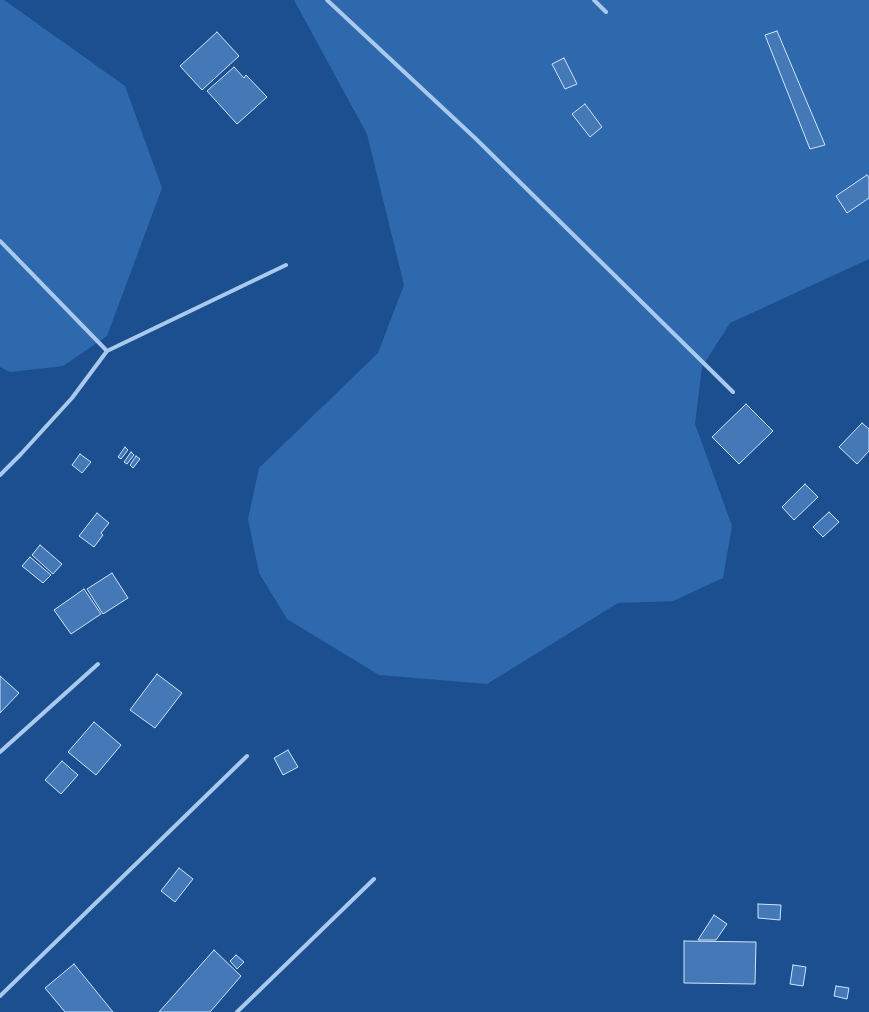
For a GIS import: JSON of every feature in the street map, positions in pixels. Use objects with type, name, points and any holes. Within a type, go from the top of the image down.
[{"type":"street","points":[[327,0],[474,138],[733,392]]},
{"type":"street","points":[[594,0],[606,12]]},
{"type":"street","points":[[0,241],[107,351]]},
{"type":"street","points":[[0,475],[72,398],[107,351],[286,265]]},
{"type":"street","points":[[0,752],[98,664]]},
{"type":"street","points":[[0,996],[248,756]]},
{"type":"street","points":[[237,1012],[374,879]]},
{"type":"shaded area","points":[[0,0],[4,0],[125,86],[162,188],[107,336],[63,366],[10,372],[0,367]]},
{"type":"shaded area","points":[[294,0],[869,0],[869,259],[730,323],[702,367],[695,424],[732,526],[723,578],[673,601],[618,603],[487,684],[379,675],[287,619],[259,573],[248,519],[259,468],[378,353],[404,285],[367,134]]},
{"type":"building","points":[[777,31],[825,145],[810,149],[765,35]]},
{"type":"building","points":[[217,32],[239,56],[202,90],[180,66]]},
{"type":"building","points":[[564,58],[577,84],[565,89],[552,64]]},
{"type":"building","points":[[234,67],[244,78],[246,75],[267,97],[237,124],[207,91]]},
{"type":"building","points":[[585,104],[602,127],[590,137],[572,114]]},
{"type":"building","points":[[867,175],[869,178],[869,198],[847,213],[836,196]]},
{"type":"building","points":[[746,404],[773,431],[739,464],[712,437]]},
{"type":"building","points":[[862,423],[869,429],[869,451],[857,464],[839,447]]},
{"type":"building","points":[[125,447],[128,450],[121,459],[118,457]]},
{"type":"building","points":[[131,452],[134,455],[127,464],[124,462]]},
{"type":"building","points":[[80,454],[91,462],[82,473],[72,465]]},
{"type":"building","points":[[136,456],[140,459],[133,468],[130,465]]},
{"type":"building","points":[[805,484],[818,497],[794,520],[782,507]]},
{"type":"building","points":[[829,512],[839,522],[823,537],[813,527]]},
{"type":"building","points":[[97,513],[109,523],[101,533],[103,535],[94,547],[79,536]]},
{"type":"building","points":[[40,545],[62,564],[53,574],[32,555]]},
{"type":"building","points":[[30,557],[51,575],[43,583],[22,566]]},
{"type":"building","points":[[112,573],[128,598],[103,614],[87,589]]},
{"type":"building","points":[[84,589],[101,614],[71,634],[54,610]]},
{"type":"building","points":[[157,674],[182,693],[155,728],[130,710]]},
{"type":"building","points":[[0,676],[19,693],[0,713]]},
{"type":"building","points":[[94,722],[121,745],[96,775],[68,752]]},
{"type":"building","points":[[288,750],[298,767],[283,775],[274,758]]},
{"type":"building","points":[[62,761],[78,775],[61,794],[45,780]]},
{"type":"building","points":[[179,868],[193,879],[175,902],[161,891]]},
{"type":"building","points":[[758,904],[781,905],[780,920],[758,918]]},
{"type":"building","points":[[714,915],[727,924],[716,940],[698,940]]},
{"type":"building","points":[[684,941],[756,942],[755,984],[684,983]]},
{"type":"building","points":[[214,950],[241,976],[210,1012],[159,1012]]},
{"type":"building","points":[[236,955],[244,962],[237,969],[230,961]]},
{"type":"building","points":[[74,964],[113,1012],[65,1012],[45,988]]},
{"type":"building","points":[[793,965],[806,967],[803,986],[790,984]]},
{"type":"building","points":[[836,986],[849,988],[847,999],[834,996]]}]
